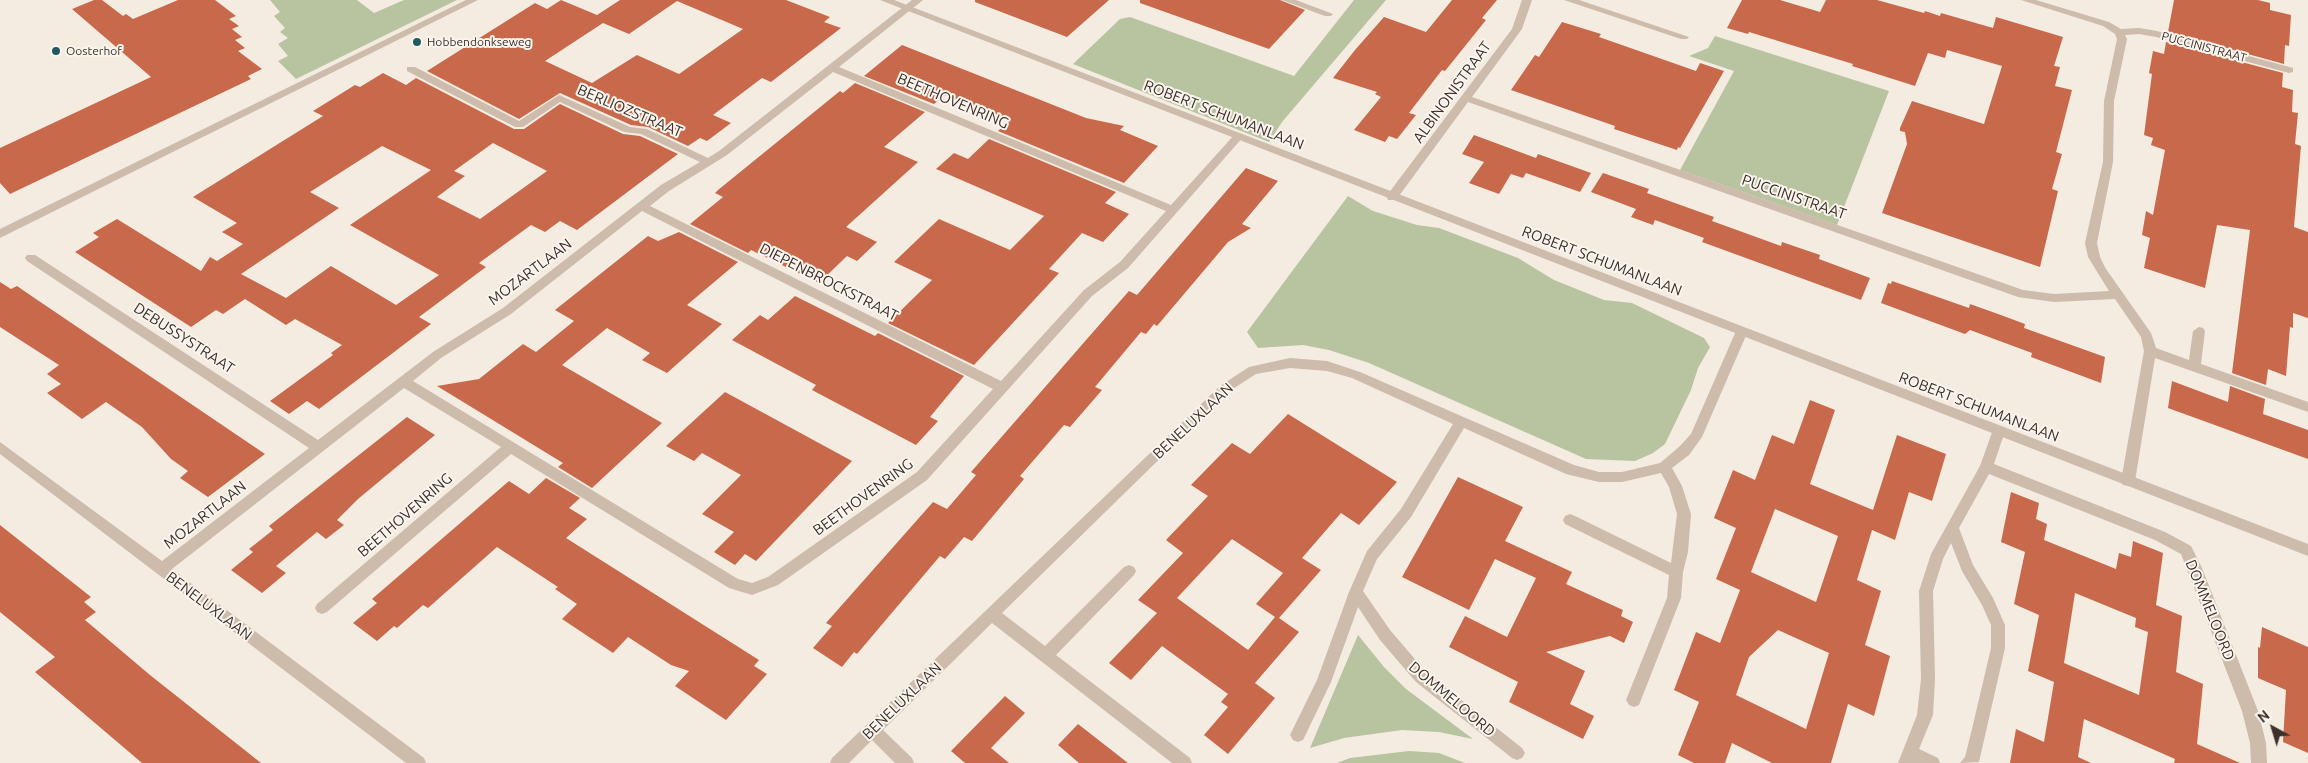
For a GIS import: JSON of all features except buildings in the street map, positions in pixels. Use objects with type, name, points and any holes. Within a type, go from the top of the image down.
[{"type":"street","points":[[0,234],[473,0]]},
{"type":"street","name":"ROBERT SCHUMANLAAN","points":[[885,0],[2308,550]]},
{"type":"street","name":"MOZARTLAAN","points":[[161,570],[402,381],[437,355],[507,311],[665,188],[723,153],[918,0]]},
{"type":"street","points":[[1287,0],[1328,14]]},
{"type":"street","name":"ALBINONISTRAAT","points":[[1392,197],[1517,29],[1528,0]]},
{"type":"street","points":[[1569,0],[1684,37]]},
{"type":"street","name":"PUCCINISTRAAT","points":[[2026,0],[2062,5],[2106,24],[2119,32],[2139,31],[2157,34],[2289,70]]},
{"type":"street","points":[[2119,32],[2122,46],[2109,101],[2108,162],[2091,243],[2094,257],[2147,336],[2150,351],[2128,481]]},
{"type":"street","name":"BEETHOVENRING","points":[[832,68],[1173,210]]},
{"type":"street","name":"BERLIOZSTRAAT","points":[[411,69],[519,125],[559,98],[628,130],[643,131],[708,162]]},
{"type":"street","name":"PUCCINISTRAAT","points":[[1465,98],[2022,294],[2054,298],[2118,294]]},
{"type":"street","name":"BEETHOVENRING","points":[[402,381],[734,584],[752,589],[773,581],[918,479],[1088,293],[1124,265],[1239,136]]},
{"type":"street","name":"DIEPENBROCKSTRAAT","points":[[641,206],[1003,388]]},
{"type":"street","name":"DEBUSSYSTRAAT","points":[[31,258],[210,374],[318,447]]},
{"type":"street","points":[[2194,367],[2199,331]]},
{"type":"street","name":"BENELUXLAAN","points":[[838,763],[1224,389],[1253,370],[1290,363],[1327,366],[1356,375],[1571,470],[1599,477],[1622,478],[1664,467],[1684,451],[1696,437],[1742,332]]},
{"type":"street","points":[[2150,351],[2308,407]]},
{"type":"street","points":[[1298,735],[1324,682],[1356,592],[1372,555],[1406,513],[1461,422]]},
{"type":"street","points":[[1932,763],[1909,758],[1925,715],[1928,679],[1926,591],[1936,558],[1986,466],[2000,431]]},
{"type":"street","name":"BENELUXLAAN","points":[[0,447],[418,763]]},
{"type":"street","name":"BEETHOVENRING","points":[[322,608],[510,447]]},
{"type":"street","name":"DOMMELOORD","points":[[1986,466],[2160,536],[2186,550],[2195,568],[2250,711],[2258,743],[2259,763]]},
{"type":"street","points":[[1634,700],[1674,598],[1676,572],[1681,552],[1684,514],[1675,486],[1664,467]]},
{"type":"street","points":[[1570,520],[1676,572]]},
{"type":"street","points":[[1952,528],[1967,568],[1988,602],[1998,626],[1998,648],[1980,729],[1971,762],[1968,763]]},
{"type":"street","points":[[1046,655],[1129,571]]},
{"type":"street","name":"DOMMELOORD","points":[[1356,592],[1385,635],[1421,677],[1517,753]]},
{"type":"street","points":[[992,614],[1184,763]]},
{"type":"street","points":[[872,730],[906,763]]},
{"type":"green space","points":[[270,0],[357,0],[374,13],[404,0],[457,0],[296,79],[278,61],[288,56],[278,44],[288,38],[280,32],[285,28],[274,16],[280,12]]},
{"type":"green space","points":[[1354,0],[1386,0],[1282,122],[1269,142],[1073,64],[1120,19],[1130,17],[1294,76]]},
{"type":"green space","points":[[1715,36],[1889,91],[1837,225],[1680,170],[1734,71],[1689,56],[1708,48]]},
{"type":"green space","points":[[1348,196],[1373,211],[1417,225],[1439,228],[1518,258],[1554,280],[1604,300],[1632,303],[1704,338],[1710,347],[1698,368],[1691,390],[1665,444],[1653,453],[1635,461],[1586,459],[1369,363],[1329,350],[1303,345],[1258,348],[1247,332]]},
{"type":"green space","points":[[1358,635],[1384,667],[1406,689],[1473,739],[1439,732],[1402,730],[1344,738],[1310,748]]},
{"type":"green space","points":[[1409,751],[1439,753],[1465,763],[1337,763],[1350,758]]},
{"type":"place","name":"Hobbendonkseweg","points":[[417,42]]},
{"type":"place","name":"Oosterhof","points":[[56,51]]}]
